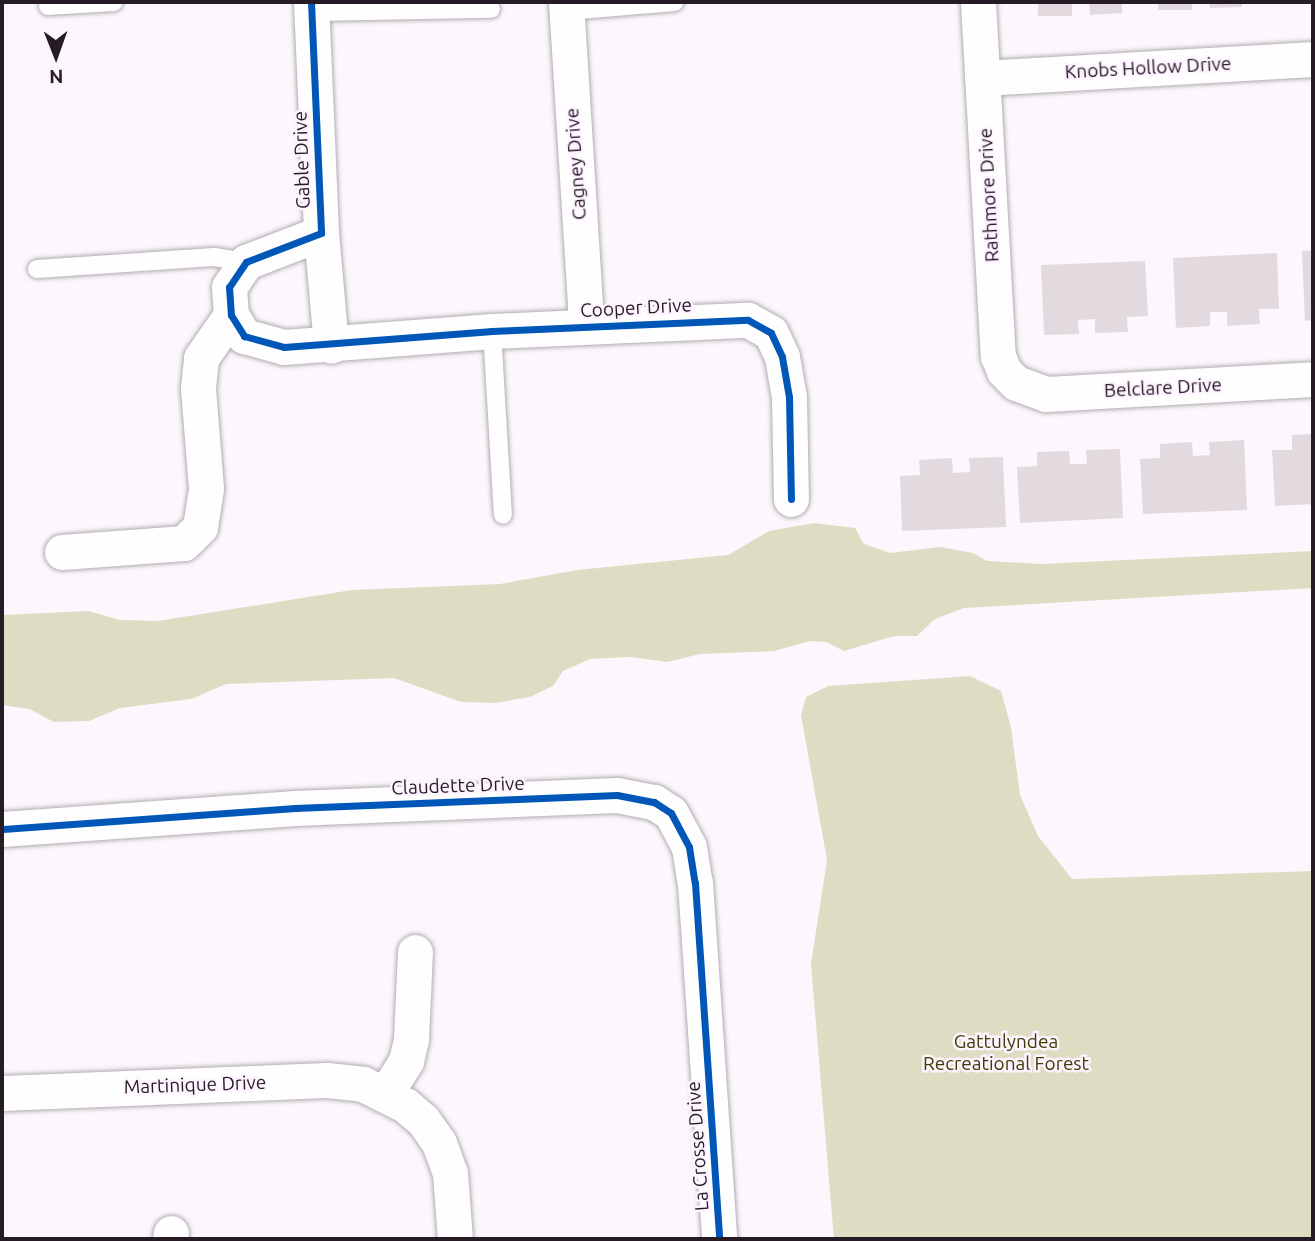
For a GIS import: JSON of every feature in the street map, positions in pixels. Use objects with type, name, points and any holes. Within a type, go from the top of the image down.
[{"type":"street","name":"Rathmore Drive","points":[[978,2],[998,356],[1016,383]]},
{"type":"street","name":"Gable Drive","points":[[311,7],[320,233],[331,346]]},
{"type":"street","name":"Cagney Drive","points":[[566,7],[585,308],[590,326]]},
{"type":"street","name":"Knobs Hollow Drive","points":[[982,78],[1313,59]]},
{"type":"street","name":"Gable Drive","points":[[246,262],[320,233]]},
{"type":"street","points":[[246,262],[229,287],[231,315],[244,336],[284,347],[331,346]]},
{"type":"street","points":[[61,552],[184,543],[200,527],[206,488],[198,388],[201,358],[231,315]]},
{"type":"street","name":"Cooper Drive","points":[[331,346],[492,331],[748,320],[771,333],[782,357],[789,397],[791,499]]},
{"type":"street","name":"Belclare Drive","points":[[1016,383],[1046,394],[1313,379]]},
{"type":"street","name":"Claudette Drive","points":[[2,829],[415,803],[617,795],[654,802],[671,813],[689,847],[708,1050]]},
{"type":"street","points":[[386,1093],[406,1061],[411,1039],[415,951]]},
{"type":"street","name":"La Crosse Drive","points":[[708,1050],[719,1239]]},
{"type":"street","name":"Martinique Drive","points":[[2,1093],[327,1080],[363,1084],[386,1093],[423,1120],[439,1143],[450,1173],[455,1239]]},
{"type":"lane","points":[[48,6],[114,2]]},
{"type":"lane","points":[[566,7],[676,2]]},
{"type":"lane","points":[[311,7],[491,9]]},
{"type":"lane","points":[[37,269],[214,257],[246,262]]},
{"type":"lane","points":[[492,331],[503,515]]},
{"type":"green space","points":[[814,523],[855,528],[864,544],[890,553],[940,547],[973,553],[987,561],[1041,564],[1313,551],[1313,588],[964,608],[935,619],[917,636],[894,636],[844,651],[826,642],[810,641],[774,651],[700,654],[667,662],[631,657],[590,659],[563,671],[553,686],[530,697],[495,703],[461,702],[394,678],[226,684],[191,699],[120,708],[89,721],[54,722],[29,709],[2,705],[2,615],[88,611],[120,620],[158,621],[352,590],[500,584],[577,570],[728,555],[769,531]]},
{"type":"green space","name":"Gattulyndea Recreational Forest","points":[[970,676],[1001,691],[1011,727],[1020,795],[1038,836],[1072,879],[1313,871],[1313,1239],[834,1239],[811,964],[827,860],[801,715],[806,697],[828,686]]},
{"type":"building","points":[[1038,2],[1072,2],[1072,16],[1038,16]]},
{"type":"building","points":[[1089,2],[1122,2],[1122,13],[1090,15]]},
{"type":"building","points":[[1158,2],[1192,2],[1192,10],[1158,10]]},
{"type":"building","points":[[1209,2],[1242,2],[1242,7],[1210,8]]},
{"type":"building","points":[[1313,250],[1313,320],[1305,321],[1302,251]]},
{"type":"building","points":[[1277,253],[1279,309],[1259,309],[1260,324],[1227,326],[1227,312],[1210,312],[1210,326],[1176,328],[1173,258]]},
{"type":"building","points":[[1145,261],[1148,316],[1127,317],[1128,332],[1095,333],[1095,319],[1078,320],[1079,334],[1044,335],[1041,265]]},
{"type":"building","points":[[1313,434],[1313,504],[1275,506],[1272,450],[1292,450],[1292,435]]},
{"type":"building","points":[[1244,440],[1247,510],[1143,514],[1140,459],[1160,458],[1160,444],[1192,442],[1193,456],[1210,455],[1209,442]]},
{"type":"building","points":[[1120,449],[1123,518],[1020,523],[1017,467],[1037,466],[1037,452],[1069,451],[1070,464],[1087,464],[1086,450]]},
{"type":"building","points":[[1003,457],[1006,527],[902,531],[900,476],[920,475],[919,460],[952,458],[953,473],[970,472],[969,458]]},
{"type":"cycle path","points":[[311,2],[321,233],[246,262],[229,287],[231,315],[244,336],[284,347],[492,331],[748,320],[771,333],[782,357],[789,397],[791,499]]},
{"type":"cycle path","points":[[2,829],[295,808],[617,795],[654,802],[671,813],[689,847],[695,883],[719,1239]]}]
